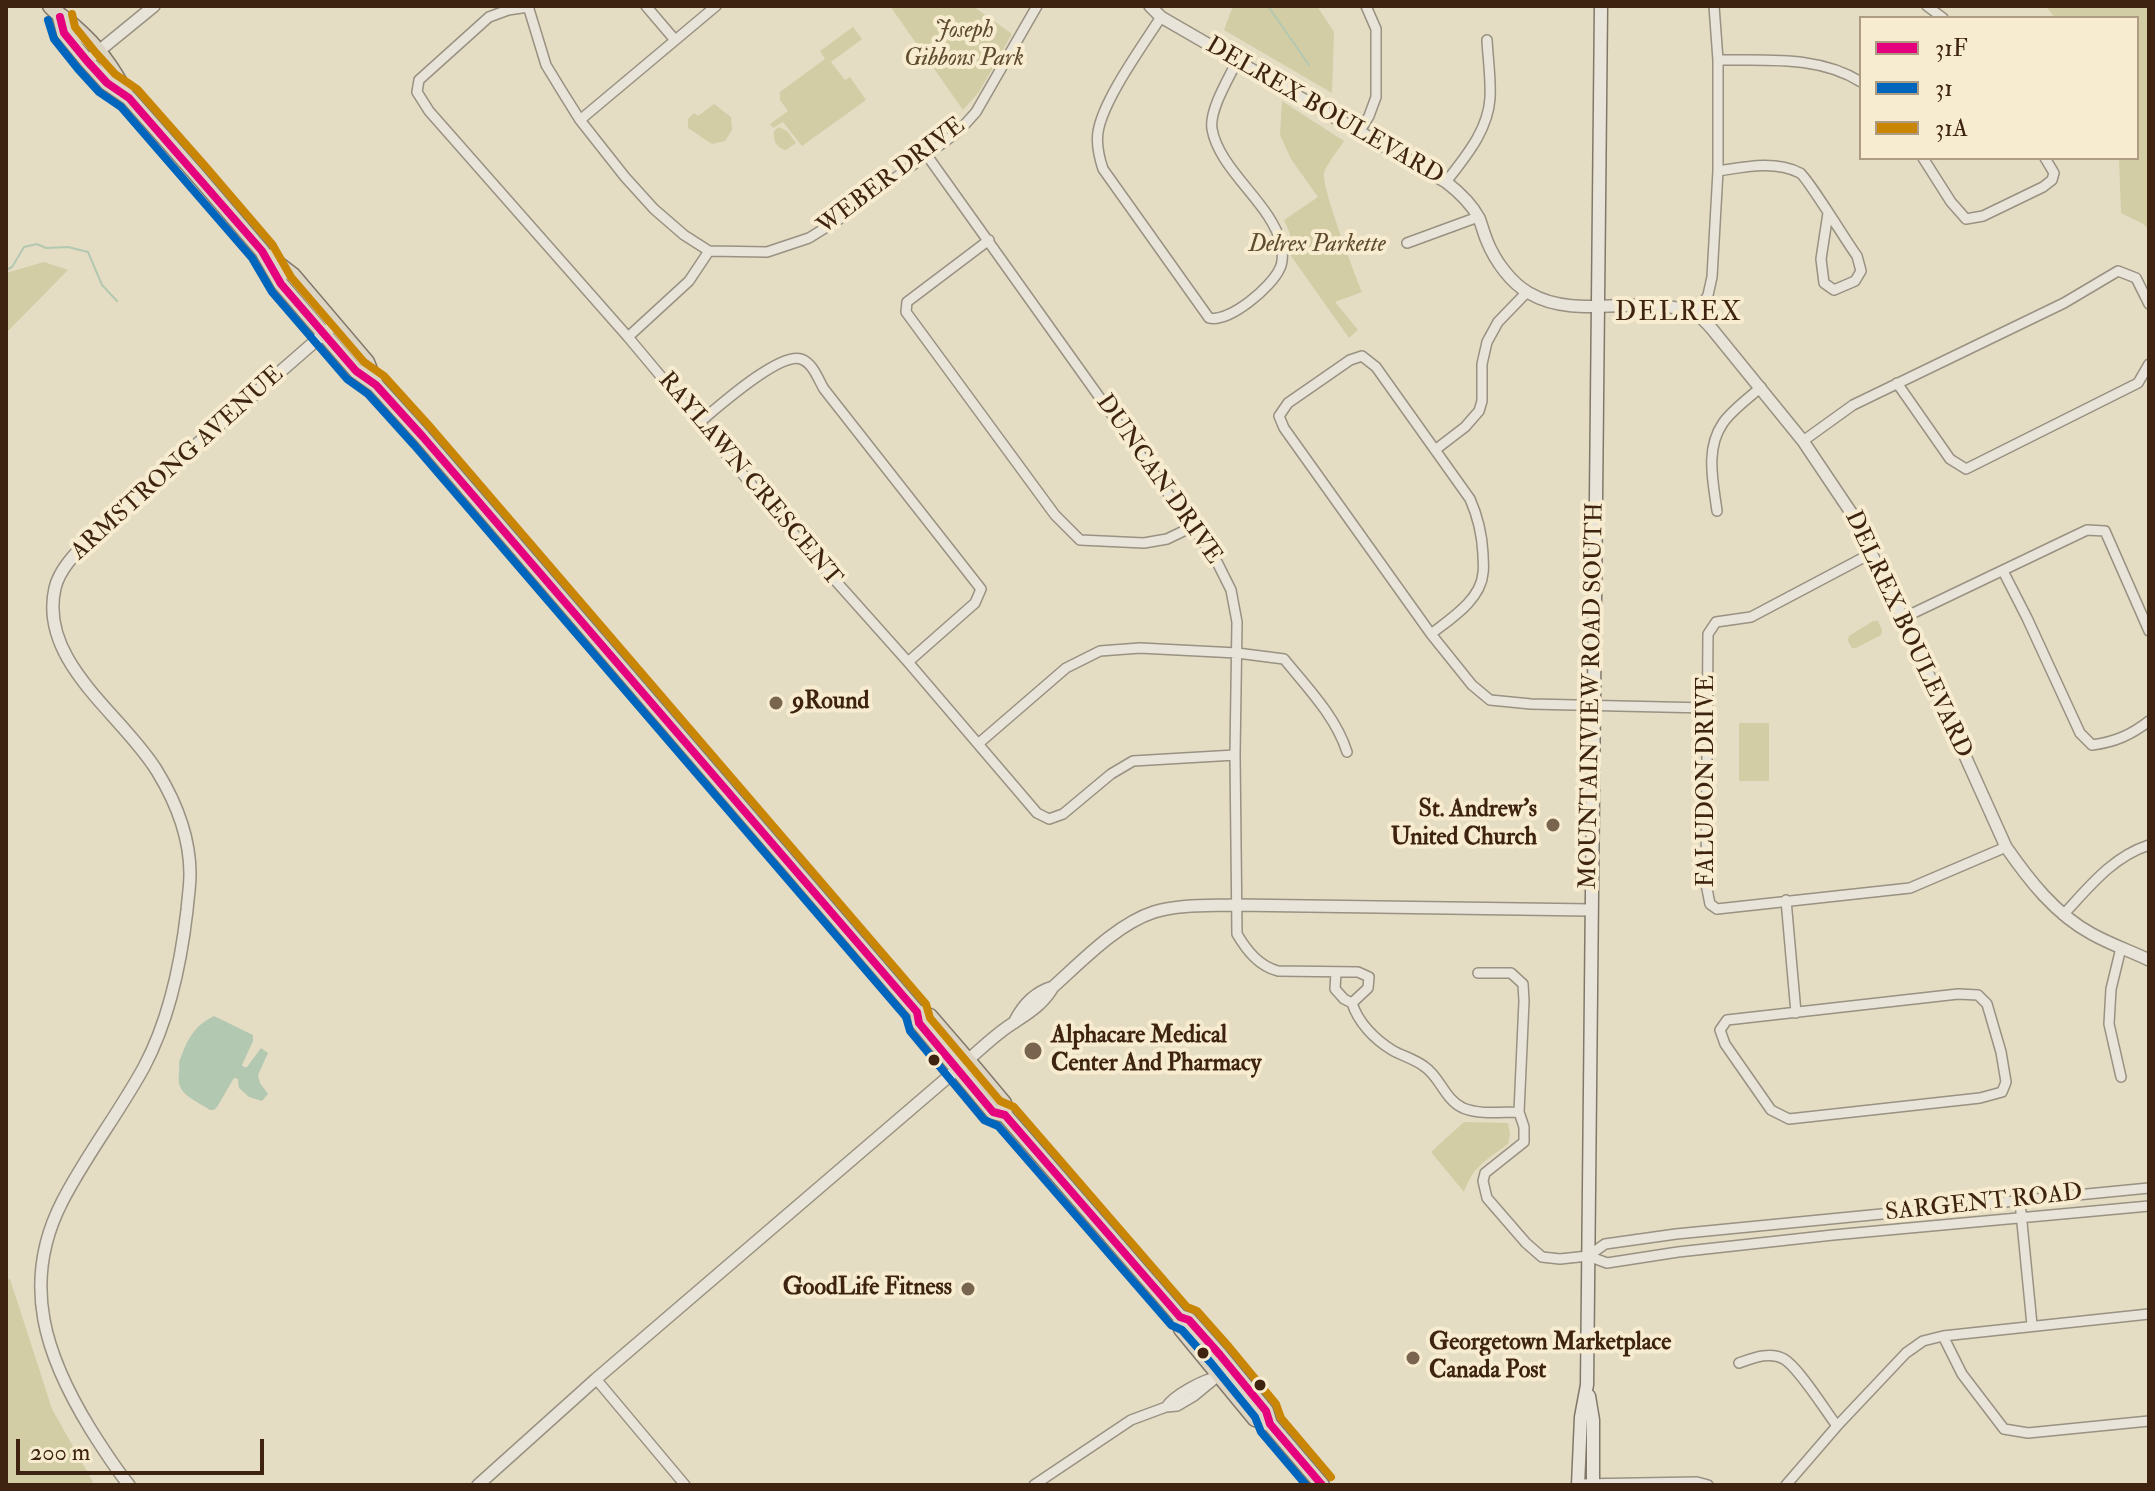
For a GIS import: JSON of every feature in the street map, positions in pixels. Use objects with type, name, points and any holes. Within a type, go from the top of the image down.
[{"type":"main road","name":"MOUNTAINVIEW ROAD SOUTH","points":[[1593,1484],[1593,1420],[1587,1385],[1601,6]]},
{"type":"main road","points":[[55,11],[75,26],[93,56],[117,75],[129,98],[262,251],[281,284],[330,328],[356,371],[376,385],[431,446],[917,1012],[930,1016],[963,1064],[1004,1103],[1005,1115],[1180,1317],[1181,1329],[1224,1371],[1255,1419],[1270,1424],[1322,1485]]},
{"type":"main road","name":"MOUNTAINVIEW ROAD SOUTH","points":[[1578,1484],[1581,1417],[1587,1385]]},
{"type":"street","points":[[93,56],[154,6]]},
{"type":"street","points":[[528,6],[546,65],[580,120],[654,209],[684,235],[709,251],[689,281],[628,337]]},
{"type":"street","name":"RAYLAWN CRESCENT","points":[[528,6],[489,17],[419,80],[417,92],[429,111],[628,337],[776,514],[1037,813],[1049,819],[1063,814],[1111,774],[1133,761],[1235,755]]},
{"type":"street","points":[[646,6],[675,40]]},
{"type":"street","points":[[580,120],[716,6]]},
{"type":"street","name":"WEBER DRIVE","points":[[709,251],[767,252],[809,238],[959,131],[976,112],[1037,6]]},
{"type":"street","name":"DELREX BOULEVARD","points":[[1150,6],[1161,17],[1446,182],[1465,198],[1478,217],[1488,245],[1503,270],[1527,292],[1563,305],[1649,306],[1697,314],[1803,441],[1852,514],[1903,618],[2006,847],[2029,880],[2063,915],[2090,933],[2149,960]]},
{"type":"street","points":[[1360,131],[1376,97],[1376,29],[1366,6]]},
{"type":"street","points":[[1697,314],[1708,295],[1712,277],[1718,171],[1718,60],[1714,6]]},
{"type":"street","points":[[1161,17],[1101,119],[1097,134],[1098,151],[1103,169],[1209,318],[1218,320],[1236,311],[1266,288],[1281,267],[1282,246],[1275,228],[1226,159],[1211,127],[1213,111],[1237,61]]},
{"type":"street","points":[[1446,182],[1474,146],[1484,123],[1490,100],[1487,40]]},
{"type":"street","points":[[1718,60],[1807,61],[1859,81]]},
{"type":"street","name":"DUNCAN DRIVE","points":[[926,154],[1217,562],[1231,590],[1237,622],[1237,934],[1247,950],[1266,968],[1336,972]]},
{"type":"street","points":[[1924,160],[1951,202],[1966,219],[1983,216],[2043,187],[2052,180],[2054,173],[2046,160]]},
{"type":"street","points":[[1718,171],[1781,166],[1803,174],[1857,256],[1861,271],[1855,281],[1834,290],[1824,283],[1821,259],[1828,213]]},
{"type":"street","points":[[1407,243],[1478,217]]},
{"type":"street","points":[[989,240],[907,302],[906,312],[1055,515],[1080,540],[1144,543],[1167,539],[1192,527]]},
{"type":"street","points":[[1803,441],[1853,405],[2064,303],[2118,271],[2136,278],[2149,304]]},
{"type":"street","points":[[1435,450],[1465,427],[1479,411],[1482,364],[1487,342],[1498,322],[1527,292]]},
{"type":"street","name":"ARMSTRONG AVENUE","points":[[129,1485],[70,1396],[57,1368],[43,1320],[40,1281],[47,1242],[61,1204],[145,1065],[161,1027],[182,951],[190,874],[182,824],[174,801],[156,769],[83,682],[63,650],[52,618],[56,586],[71,559],[94,534],[330,328]]},
{"type":"street","points":[[1431,634],[1473,597],[1483,576],[1482,540],[1477,513],[1376,367],[1362,356],[1350,360],[1288,403],[1279,416],[1284,428],[1431,634],[1472,685],[1490,700],[1531,704],[1707,708]]},
{"type":"street","points":[[700,422],[745,383],[788,359],[798,358],[809,363],[824,389],[981,589],[975,603],[908,662]]},
{"type":"street","points":[[1897,383],[1950,459],[1966,469],[2138,383],[2149,364]]},
{"type":"street","points":[[1717,511],[1712,444],[1724,421],[1761,387]]},
{"type":"street","points":[[1903,618],[2087,530],[2105,531],[2149,631]]},
{"type":"street","name":"FALUDON DRIVE","points":[[1872,553],[1751,617],[1716,622],[1708,634],[1706,884],[1710,904],[1717,909],[1910,888],[2006,847]]},
{"type":"street","points":[[2003,571],[2080,733],[2092,745],[2111,743],[2149,721]]},
{"type":"street","points":[[978,744],[1066,668],[1100,651],[1140,648],[1237,653],[1284,659],[1328,716],[1347,752]]},
{"type":"street","points":[[2063,915],[2105,870],[2128,854],[2149,845]]},
{"type":"street","points":[[1786,900],[1796,1013]]},
{"type":"street","points":[[478,1485],[596,1379],[963,1064],[1015,1021],[1025,1017],[1030,1007],[1047,997],[1053,987],[1115,933],[1152,913],[1177,907],[1236,905],[1591,910]]},
{"type":"street","points":[[2121,948],[2111,989],[2109,1024],[2121,1077]]},
{"type":"street","points":[[1352,1003],[1368,988],[1369,977],[1358,972],[1336,972],[1335,989],[1352,1003],[1356,1015],[1373,1035],[1389,1048],[1427,1067],[1451,1099],[1461,1107],[1482,1113],[1519,1112]]},
{"type":"street","points":[[1478,973],[1511,973],[1523,984],[1524,1001],[1519,1112],[1524,1127],[1524,1142],[1485,1173],[1483,1181],[1487,1198],[1542,1257],[1588,1256]]},
{"type":"street","points":[[1958,994],[1978,995],[1987,1004],[2006,1082],[2002,1092],[1980,1098],[1789,1119],[1771,1110],[1725,1044],[1720,1030],[1727,1020],[1796,1013],[1958,994]]},
{"type":"street","name":"SARGENT ROAD","points":[[2144,1188],[2145,1206],[1833,1235],[1607,1263],[1588,1256],[1605,1244],[1676,1234],[2144,1188]]},
{"type":"street","points":[[2020,1202],[2032,1325]]},
{"type":"street","points":[[1830,1219],[1833,1235]]},
{"type":"street","points":[[1676,1234],[1678,1252]]},
{"type":"street","points":[[1786,1485],[1906,1353],[1923,1341],[2032,1325],[2149,1314]]},
{"type":"street","points":[[1943,1336],[1962,1374],[2004,1429],[2028,1433],[2149,1421]]},
{"type":"street","points":[[1739,1363],[1760,1356],[1784,1359],[1837,1426]]},
{"type":"street","points":[[1034,1485],[1131,1420],[1177,1406],[1194,1396],[1224,1371]]},
{"type":"street","points":[[596,1379],[685,1485]]},
{"type":"street","points":[[1578,1484],[1697,1482],[1708,1485]]},
{"type":"green space","name":"Joseph Gibbons Park","points":[[890,6],[973,6],[1012,34],[979,92],[963,110]]},
{"type":"green space","points":[[1233,6],[1317,6],[1334,32],[1332,93],[1224,30]]},
{"type":"green space","points":[[2046,6],[2149,6],[2149,229],[2121,213],[2119,160],[2139,160],[2139,16],[2054,16]]},
{"type":"green space","points":[[853,27],[862,39],[831,62],[845,80],[850,77],[866,100],[802,146],[783,122],[773,128],[770,124],[788,111],[780,100],[780,92],[825,59],[820,51]]},
{"type":"green space","name":"Delrex Parkette","points":[[1282,101],[1344,141],[1324,173],[1324,181],[1362,292],[1335,302],[1358,330],[1349,338],[1291,256],[1290,234],[1284,220],[1318,197],[1291,159],[1280,135]]},
{"type":"green space","points":[[714,104],[731,117],[732,130],[725,141],[712,144],[688,128],[688,119]]},
{"type":"green space","points":[[779,127],[787,131],[796,143],[786,150],[775,140],[774,131]]},
{"type":"green space","points":[[44,262],[68,270],[6,333],[6,273]]},
{"type":"green space","points":[[1878,621],[1881,635],[1852,648],[1849,636]]},
{"type":"green space","points":[[1739,723],[1769,723],[1769,781],[1739,781]]},
{"type":"green space","points":[[1464,1122],[1508,1123],[1510,1134],[1508,1144],[1476,1170],[1464,1192],[1431,1152]]},
{"type":"green space","points":[[10,1279],[52,1409],[93,1482],[90,1485],[6,1485],[6,1280]]},
{"type":"shaded area","points":[[214,1016],[253,1035],[242,1065],[244,1067],[261,1048],[268,1053],[258,1075],[268,1094],[262,1101],[249,1097],[239,1088],[238,1079],[234,1078],[214,1110],[192,1099],[180,1088],[179,1062],[185,1047],[196,1029]]},
{"type":"waterway","points":[[1268,6],[1309,65]]},
{"type":"waterway","points":[[6,270],[12,267],[24,247],[37,244],[46,248],[68,247],[88,252],[102,285],[117,301]]},
{"type":"transit line","name":"31A","points":[[72,14],[75,27],[96,53],[115,74],[137,89],[272,244],[291,277],[364,362],[384,376],[432,429],[926,1004],[930,1018],[1000,1101],[1014,1107],[1187,1307],[1197,1311],[1229,1347],[1276,1404],[1281,1418],[1331,1477]]},
{"type":"transit line","name":"31F","points":[[60,17],[64,33],[87,61],[107,83],[129,98],[262,251],[281,284],[356,371],[376,385],[423,437],[917,1012],[919,1023],[993,1112],[1005,1115],[1180,1317],[1189,1320],[1220,1355],[1266,1411],[1270,1424],[1322,1485]]},
{"type":"transit line","name":"31","points":[[48,20],[54,39],[78,69],[99,92],[121,107],[252,258],[272,292],[347,379],[368,394],[414,445],[906,1017],[910,1031],[984,1120],[998,1126],[1171,1325],[1182,1330],[1211,1363],[1255,1417],[1261,1432],[1306,1485]]},
{"type":"place","name":"9Round","points":[[776,703]]},
{"type":"place","name":"St. Andrew's United Church","points":[[1553,825]]},
{"type":"place","name":"Alphacare Medical Center And Pharmacy","points":[[1033,1051]]},
{"type":"place","name":"GoodLife Fitness","points":[[968,1289]]},
{"type":"place","name":"Georgetown Marketplace Canada Post","points":[[1413,1358]]},
{"type":"district","name":"DELREX","points":[[1679,314]]}]
